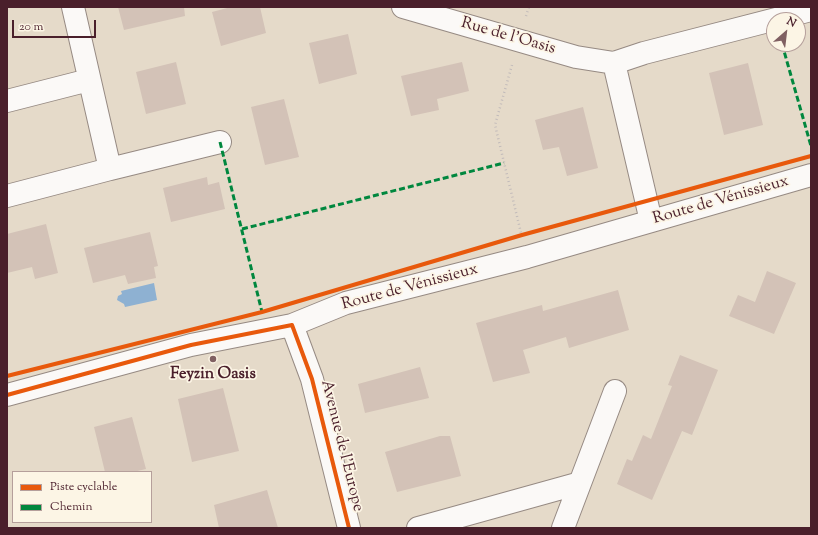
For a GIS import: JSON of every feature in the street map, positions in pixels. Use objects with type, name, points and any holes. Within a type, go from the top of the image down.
[{"type":"street","points":[[73,7],[110,169]]},
{"type":"street","name":"Rue de l'Oasis","points":[[403,7],[576,57],[614,63],[644,53],[811,10]]},
{"type":"street","points":[[614,63],[651,221]]},
{"type":"street","points":[[7,101],[89,80]]},
{"type":"street","points":[[7,196],[220,142]]},
{"type":"street","name":"Route de Vénissieux","points":[[7,395],[191,345],[292,325],[346,303],[527,257],[811,175]]},
{"type":"street","name":"Avenue de l'Europe","points":[[292,325],[312,379],[349,528]]},
{"type":"street","points":[[562,528],[615,391]]},
{"type":"street","points":[[418,528],[580,483]]},
{"type":"path","points":[[527,257],[495,125],[529,7]]},
{"type":"water","points":[[154,283],[157,300],[125,307],[124,304],[117,300],[118,296],[122,294],[121,291]]},
{"type":"building","points":[[118,7],[184,7],[185,16],[124,30]]},
{"type":"building","points":[[231,7],[260,7],[266,33],[221,46],[212,12]]},
{"type":"building","points":[[348,34],[357,74],[319,84],[309,43]]},
{"type":"building","points":[[176,62],[186,104],[146,114],[136,72]]},
{"type":"building","points":[[462,62],[469,91],[437,99],[439,110],[411,116],[401,76]]},
{"type":"building","points":[[748,63],[763,125],[724,135],[709,73]]},
{"type":"building","points":[[284,99],[299,157],[265,165],[251,107]]},
{"type":"building","points":[[583,107],[598,168],[567,176],[559,147],[543,150],[535,120]]},
{"type":"building","points":[[207,177],[208,185],[219,182],[225,209],[171,222],[163,188]]},
{"type":"building","points":[[46,224],[58,273],[35,279],[32,267],[7,273],[7,234]]},
{"type":"building","points":[[150,232],[158,266],[154,267],[156,278],[128,284],[125,275],[93,283],[84,248]]},
{"type":"building","points":[[767,271],[796,283],[774,334],[729,316],[738,295],[755,302]]},
{"type":"building","points":[[618,290],[629,330],[569,348],[566,337],[523,350],[530,373],[493,382],[476,323],[542,305],[543,311]]},
{"type":"building","points":[[680,355],[718,370],[692,435],[682,431],[652,500],[617,484],[627,459],[632,461],[643,435],[651,439],[672,386],[668,385]]},
{"type":"building","points":[[420,367],[429,398],[365,413],[358,384]]},
{"type":"building","points":[[223,388],[239,451],[192,462],[178,399]]},
{"type":"building","points":[[132,417],[146,469],[137,471],[105,471],[94,427]]},
{"type":"building","points":[[440,436],[450,436],[461,476],[397,492],[385,452]]},
{"type":"building","points":[[267,490],[278,528],[219,528],[214,505]]},
{"type":"marked path","points":[[784,52],[811,146]]},
{"type":"marked path","points":[[220,142],[262,312]]},
{"type":"marked path","points":[[242,229],[504,163]]},
{"type":"cycle path","points":[[7,376],[262,312],[522,235],[811,156]]},
{"type":"cycle path","points":[[7,395],[191,345],[292,325],[312,379],[349,528]]},
{"type":"place","name":"Feyzin Oasis","points":[[213,359]]}]
